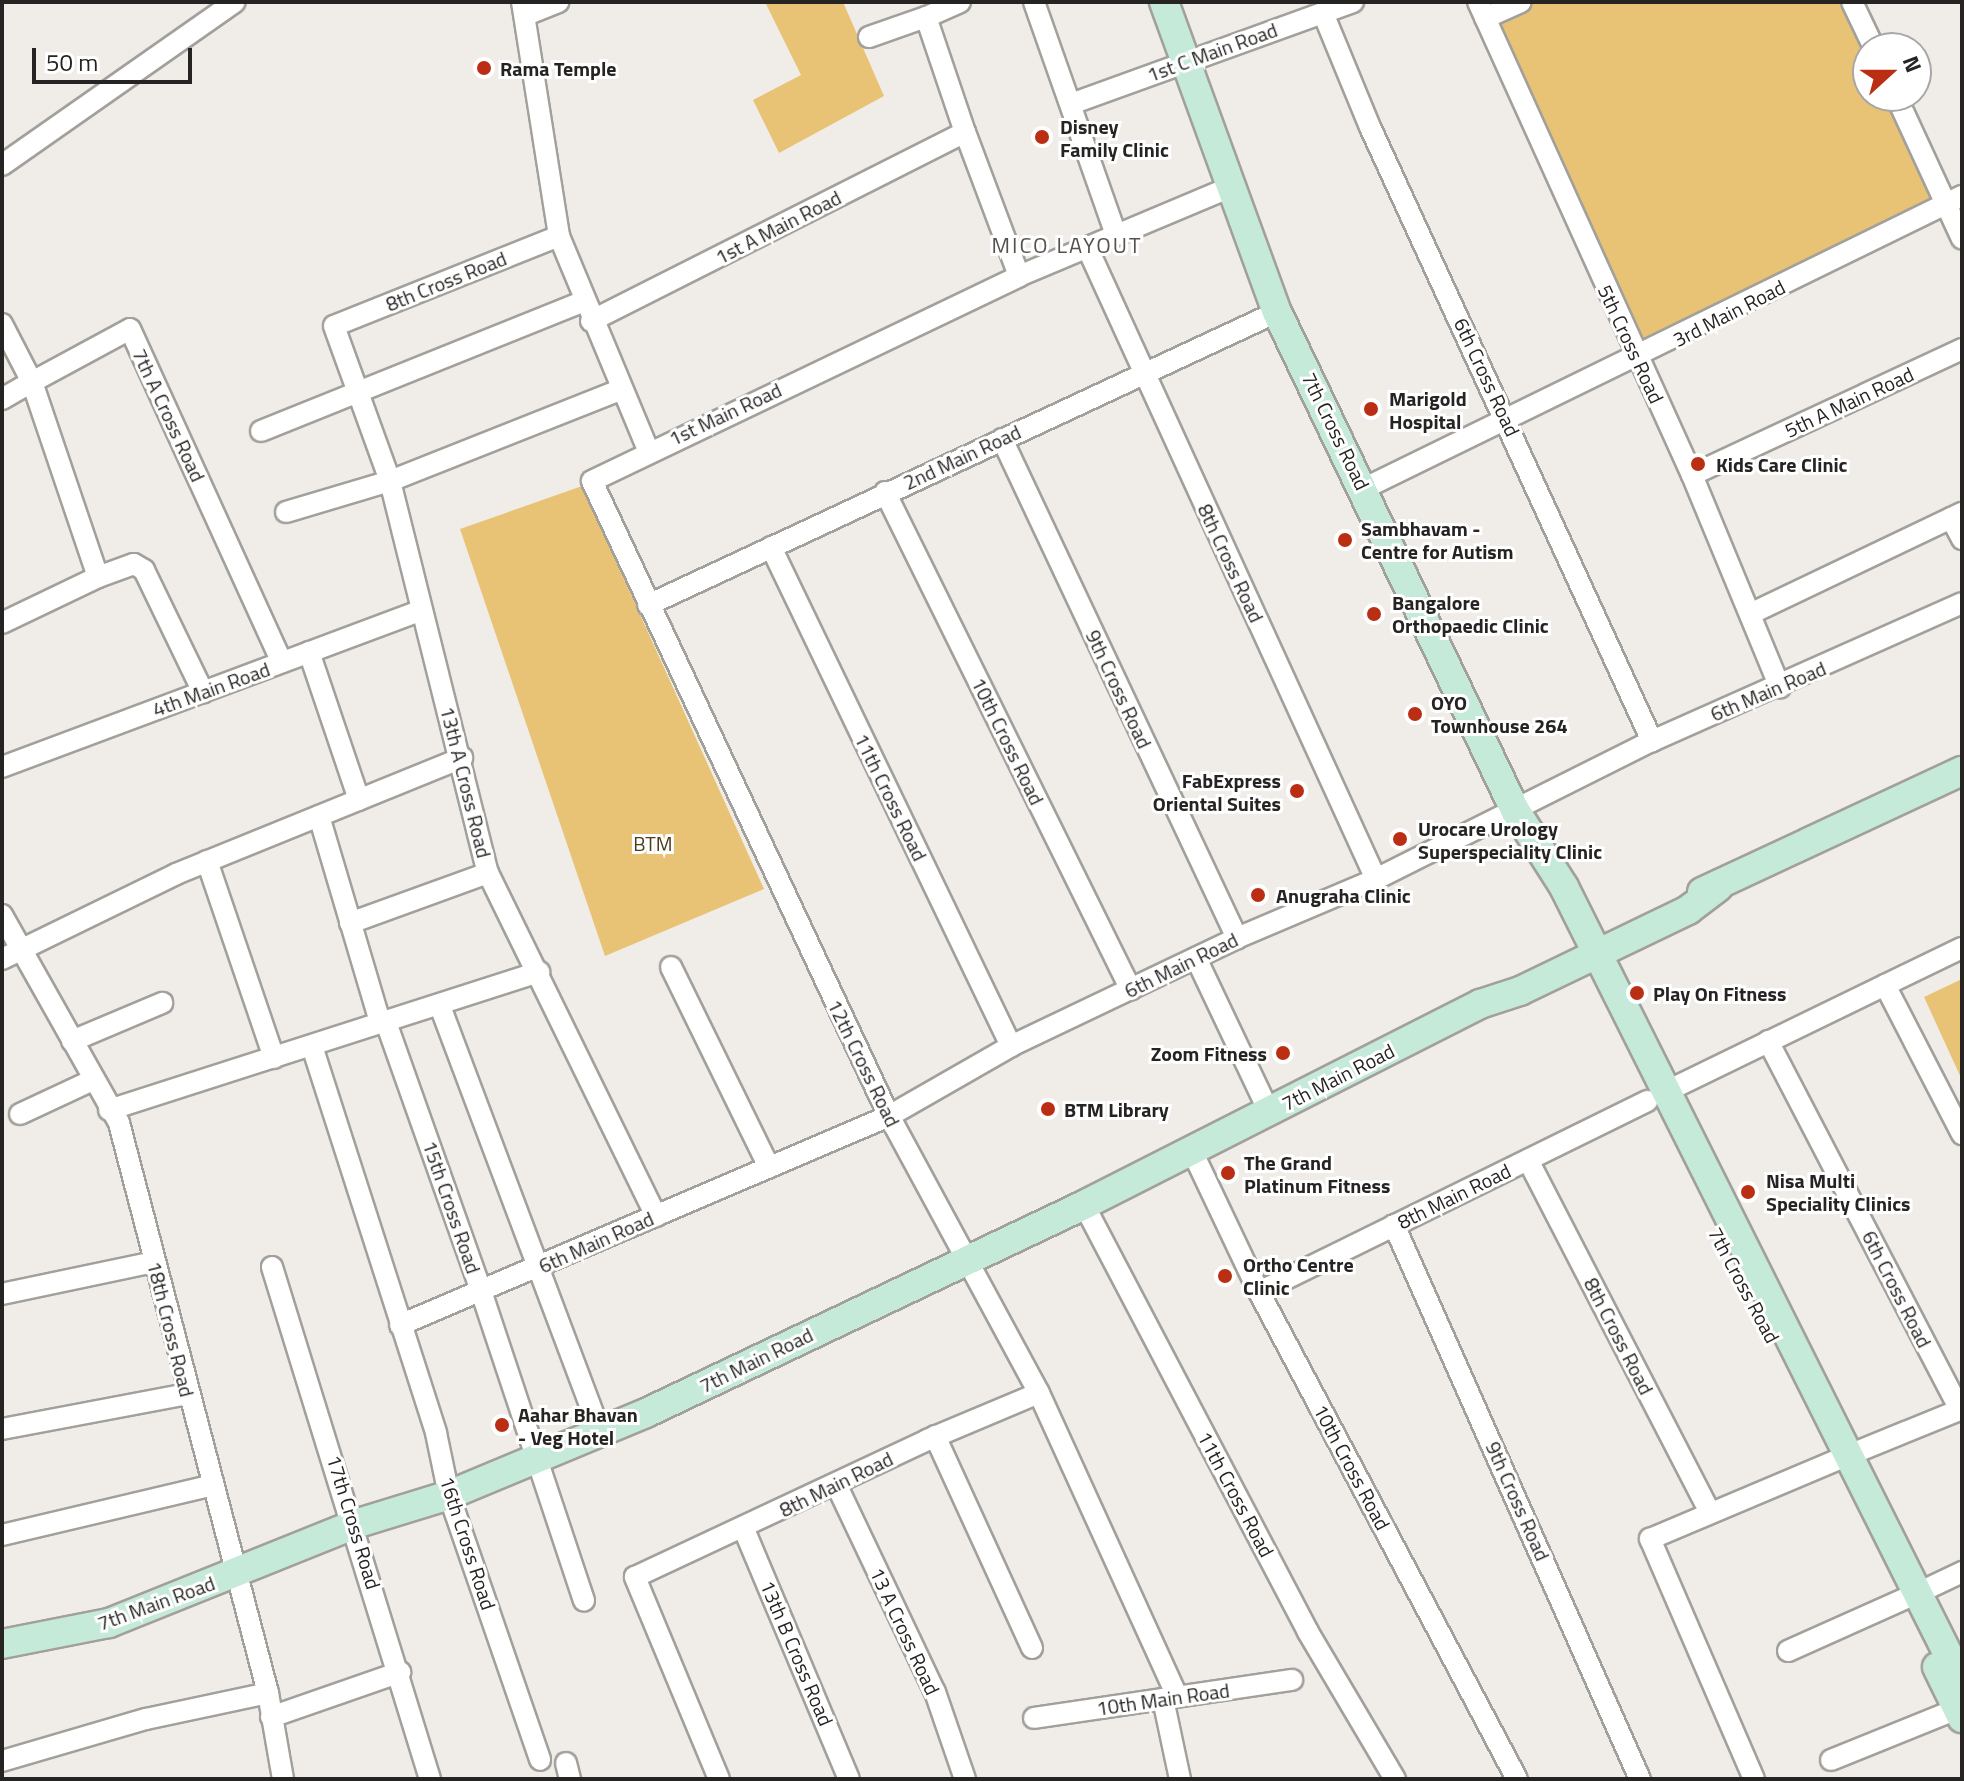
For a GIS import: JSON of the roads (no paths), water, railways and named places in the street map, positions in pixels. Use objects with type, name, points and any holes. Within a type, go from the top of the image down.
[{"type":"street","points":[[2,165],[235,2]]},
{"type":"street","points":[[524,9],[558,2]]},
{"type":"street","points":[[869,37],[960,2]]},
{"type":"street","points":[[1034,2],[1116,235]]},
{"type":"street","name":"7th Cross Road","points":[[1164,2],[1277,312],[1365,488],[1535,848],[1549,893],[1586,951],[1656,1097],[1843,1457],[1960,1703]]},
{"type":"street","name":"1st C Main Road","points":[[1071,104],[1353,2]]},
{"type":"street","points":[[1482,10],[1521,2]]},
{"type":"street","points":[[1852,2],[1866,32]]},
{"type":"street","name":"1st Main Road","points":[[524,9],[559,236],[587,311],[648,450],[1019,276],[1231,187]]},
{"type":"street","name":"5th Cross Road","points":[[1482,10],[1636,359],[1692,475],[1780,687]]},
{"type":"street","name":"6th Cross Road","points":[[1323,13],[1370,127],[1507,418],[1652,741]]},
{"type":"street","points":[[926,17],[1019,276]]},
{"type":"street","points":[[1905,112],[1954,200],[1962,239]]},
{"type":"street","name":"1st A Main Road","points":[[261,431],[587,311],[965,132]]},
{"type":"street","name":"3rd Main Road","points":[[1365,488],[1636,359],[1954,200]]},
{"type":"street","name":"8th Cross Road","points":[[334,326],[559,236]]},
{"type":"street","name":"8th Cross Road","points":[[1087,247],[1376,879]]},
{"type":"street","name":"2nd Main Road","points":[[648,605],[1277,312]]},
{"type":"street","points":[[2,324],[32,382],[98,577]]},
{"type":"street","name":"13th A Cross Road","points":[[334,326],[390,481],[420,611],[462,758],[488,873],[656,1216]]},
{"type":"street","name":"7th A Cross Road","points":[[32,382],[130,329],[282,662]]},
{"type":"street","name":"5th A Main Road","points":[[1692,475],[1962,349]]},
{"type":"street","points":[[2,399],[32,382]]},
{"type":"street","points":[[286,512],[390,481],[620,390]]},
{"type":"street","name":"9th Cross Road","points":[[1002,439],[1237,938]]},
{"type":"street","name":"12th Cross Road","points":[[648,450],[592,481],[889,1116],[1039,1393],[1170,1697],[1180,1779]]},
{"type":"street","name":"10th Cross Road","points":[[885,492],[1131,990]]},
{"type":"street","points":[[1750,614],[1957,515],[1962,539]]},
{"type":"street","name":"11th Cross Road","points":[[771,547],[1011,1046]]},
{"type":"street","points":[[2,623],[98,577],[134,564],[144,570],[203,692]]},
{"type":"street","name":"6th Main Road","points":[[400,1325],[482,1294],[889,1116],[1011,1046],[1237,938],[1376,879],[1652,741],[1780,687],[1962,603]]},
{"type":"street","name":"4th Main Road","points":[[2,767],[420,611]]},
{"type":"street","points":[[309,652],[359,800]]},
{"type":"street","points":[[2,959],[207,861],[462,758]]},
{"type":"street","name":"7th Main Road","points":[[2,1644],[109,1623],[355,1524],[449,1495],[600,1431],[1084,1205],[1480,1004],[1515,977],[1586,951],[1962,771]]},
{"type":"street","name":"15th Cross Road","points":[[319,816],[378,1015],[387,1025],[482,1294],[584,1600]]},
{"type":"street","points":[[207,861],[274,1058]]},
{"type":"street","points":[[350,923],[488,873]]},
{"type":"street","name":"18th Cross Road","points":[[2,915],[119,1123],[210,1486],[268,1693],[283,1772]]},
{"type":"street","name":"8th Main Road","points":[[1259,1292],[1962,948]]},
{"type":"street","points":[[1196,958],[1269,1112]]},
{"type":"street","points":[[671,967],[769,1167]]},
{"type":"street","points":[[109,1110],[387,1025],[539,972]]},
{"type":"street","points":[[1885,985],[1962,1134]]},
{"type":"street","points":[[72,1041],[162,1003]]},
{"type":"street","points":[[440,1006],[600,1431]]},
{"type":"street","name":"6th Cross Road","points":[[1768,1041],[1961,1410]]},
{"type":"street","name":"16th Cross Road","points":[[312,1046],[436,1433],[449,1495],[540,1760]]},
{"type":"street","points":[[20,1114],[93,1080]]},
{"type":"street","name":"10th Cross Road","points":[[1192,1151],[1259,1292],[1517,1779]]},
{"type":"street","name":"8th Cross Road","points":[[1528,1160],[1710,1512]]},
{"type":"street","name":"11th Cross Road","points":[[1084,1205],[1308,1632],[1395,1779]]},
{"type":"street","name":"9th Cross Road","points":[[1394,1225],[1640,1779]]},
{"type":"street","points":[[2,1294],[154,1262]]},
{"type":"street","name":"17th Cross Road","points":[[272,1267],[355,1524],[430,1779]]},
{"type":"street","name":"8th Main Road","points":[[719,1779],[635,1577],[837,1486],[935,1436],[1039,1393]]},
{"type":"street","points":[[2,1429],[187,1394]]},
{"type":"street","points":[[1754,1779],[1650,1539],[1961,1410]]},
{"type":"street","points":[[935,1436],[1032,1648]]},
{"type":"street","points":[[2,1535],[210,1486]]},
{"type":"street","name":"13 A Cross Road","points":[[837,1486],[935,1692],[965,1779]]},
{"type":"street","name":"13th B Cross Road","points":[[743,1527],[849,1779]]},
{"type":"street","points":[[1788,1651],[1962,1572]]},
{"type":"street","points":[[271,1717],[400,1672]]},
{"type":"street","name":"10th Main Road","points":[[1034,1718],[1292,1680]]},
{"type":"street","points":[[2,1761],[146,1719],[268,1693]]},
{"type":"street","points":[[1831,1760],[1960,1703]]},
{"type":"place","name":"Rama Temple","points":[[484,68]]},
{"type":"place","name":"Disney Family Clinic","points":[[1042,137]]},
{"type":"place","name":"Marigold Hospital","points":[[1371,409]]},
{"type":"place","name":"Kids Care Clinic","points":[[1698,464]]},
{"type":"place","name":"Sambhavam - Centre for Autism","points":[[1345,540]]},
{"type":"place","name":"Bangalore Orthopaedic Clinic","points":[[1374,614]]},
{"type":"place","name":"OYO Townhouse 264","points":[[1415,714]]},
{"type":"place","name":"FabExpress Oriental Suites","points":[[1297,791]]},
{"type":"place","name":"Urocare Urology Superspeciality Clinic","points":[[1400,839]]},
{"type":"place","name":"Anugraha Clinic","points":[[1258,895]]},
{"type":"place","name":"Play On Fitness","points":[[1637,993]]},
{"type":"place","name":"Zoom Fitness","points":[[1283,1053]]},
{"type":"place","name":"BTM Library","points":[[1048,1109]]},
{"type":"place","name":"The Grand Platinum Fitness","points":[[1228,1173]]},
{"type":"place","name":"Nisa Multi Speciality Clinics","points":[[1748,1192]]},
{"type":"place","name":"Ortho Centre Clinic","points":[[1225,1276]]},
{"type":"place","name":"Aahar Bhavan - Veg Hotel","points":[[502,1425]]},
{"type":"district","name":"MICO LAYOUT","points":[[1067,246]]},
{"type":"park label","name":"BTM","points":[[653,843]]}]
